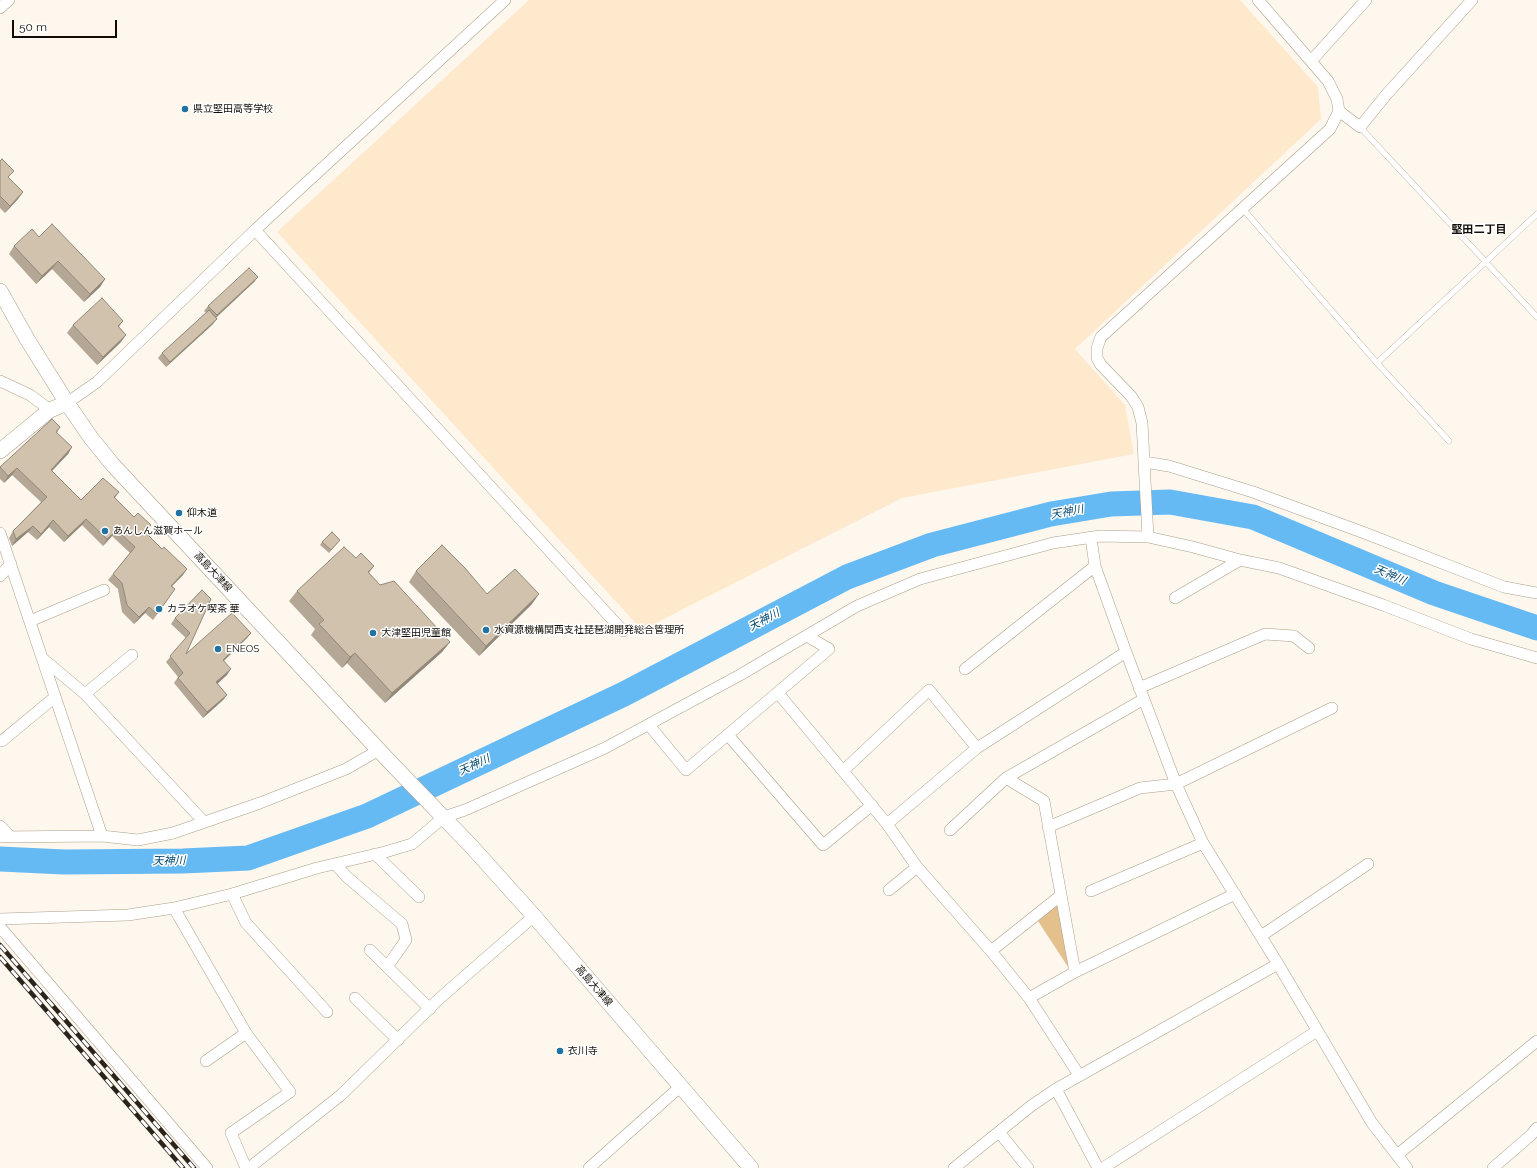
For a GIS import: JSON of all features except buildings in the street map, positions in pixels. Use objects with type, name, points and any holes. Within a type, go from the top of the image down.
[{"type":"main road","name":"高島大津線","points":[[0,291],[27,339],[67,403],[91,438],[113,465],[384,756]]},
{"type":"main road","points":[[0,451],[50,410],[67,403]]},
{"type":"main road","points":[[384,756],[439,812]]},
{"type":"main road","name":"高島大津線","points":[[439,812],[534,916],[751,1168]]},
{"type":"street","points":[[0,8],[9,0]]},
{"type":"street","points":[[67,403],[97,382],[255,230],[505,0]]},
{"type":"street","points":[[1148,533],[1142,422],[1138,407],[1131,396],[1101,365],[1097,358],[1096,348],[1101,337],[1330,128],[1338,111],[1337,100],[1328,81],[1312,60],[1258,0]]},
{"type":"street","points":[[1312,60],[1366,0]]},
{"type":"street","points":[[1338,111],[1360,127],[1386,95],[1472,0]]},
{"type":"street","points":[[255,230],[624,631]]},
{"type":"street","points":[[0,381],[30,395],[50,410]]},
{"type":"street","points":[[1144,462],[1169,466],[1253,492],[1504,586],[1537,593]]},
{"type":"street","points":[[0,533],[102,836]]},
{"type":"street","points":[[0,920],[128,915],[174,908],[232,894],[335,864],[412,844],[439,812],[464,810],[605,748],[858,606],[920,579],[1053,542],[1148,533],[1240,560],[1279,568],[1383,605],[1471,639],[1537,658]]},
{"type":"street","points":[[1091,538],[1095,566],[1126,652],[1176,784],[1203,843],[1278,964],[1372,1123],[1407,1168]]},
{"type":"street","points":[[1175,598],[1240,560]]},
{"type":"street","points":[[0,576],[11,564]]},
{"type":"street","points":[[965,669],[1095,566]]},
{"type":"street","points":[[30,621],[104,590]]},
{"type":"street","points":[[1140,688],[1265,634],[1294,636],[1309,648]]},
{"type":"street","points":[[649,724],[686,770],[829,649],[807,636]]},
{"type":"street","points":[[888,824],[977,748],[1126,652]]},
{"type":"street","points":[[85,694],[132,655]]},
{"type":"street","points":[[42,658],[85,694],[204,822]]},
{"type":"street","points":[[844,771],[929,690],[977,748]]},
{"type":"street","points":[[778,693],[888,824],[917,867],[991,951],[1029,998],[1079,1075]]},
{"type":"street","points":[[2,741],[55,697]]},
{"type":"street","points":[[950,830],[1006,778],[1144,699]]},
{"type":"street","points":[[1048,827],[1140,788],[1176,784],[1332,708]]},
{"type":"street","points":[[728,735],[823,845],[872,805]]},
{"type":"street","points":[[0,826],[5,837],[102,836],[138,840],[173,833],[260,803],[346,769],[384,756]]},
{"type":"street","points":[[1006,778],[1044,802],[1074,972]]},
{"type":"street","points":[[1091,891],[1203,843]]},
{"type":"street","points":[[375,854],[419,897]]},
{"type":"street","points":[[335,864],[347,877],[402,924],[406,940],[387,966]]},
{"type":"street","points":[[1261,936],[1368,864]]},
{"type":"street","points":[[889,890],[917,867]]},
{"type":"street","points":[[232,894],[246,923],[327,1012]]},
{"type":"street","points":[[1029,998],[1074,972],[1235,894]]},
{"type":"street","points":[[991,951],[1060,896]]},
{"type":"street","points":[[174,908],[246,1033],[290,1092],[231,1133],[246,1168]]},
{"type":"street","points":[[249,1168],[341,1095],[430,1009],[534,916]]},
{"type":"street","points":[[0,927],[207,1168]]},
{"type":"street","points":[[370,950],[430,1009]]},
{"type":"street","points":[[954,1168],[998,1132],[1056,1089],[1278,964]]},
{"type":"street","points":[[355,998],[398,1040]]},
{"type":"street","points":[[1104,1168],[1317,1031]]},
{"type":"street","points":[[206,1061],[246,1033]]},
{"type":"street","points":[[1397,1155],[1537,1041]]},
{"type":"street","points":[[589,1168],[681,1086]]},
{"type":"street","points":[[1056,1089],[1098,1168]]},
{"type":"street","points":[[1493,1168],[1537,1128]]},
{"type":"street","points":[[998,1132],[1028,1168]]},
{"type":"lane","points":[[1360,127],[1537,317]]},
{"type":"lane","points":[[1243,209],[1377,363],[1449,441]]},
{"type":"lane","points":[[1377,363],[1537,214]]},
{"type":"shaded area","points":[[529,0],[1240,0],[1318,87],[1321,119],[1075,349],[1125,405],[1134,454],[902,498],[642,630],[277,232]]},
{"type":"shaded area","points":[[1057,904],[1070,970],[1038,921]]},
{"type":"waterway","name":"天神川","points":[[0,859],[64,862],[183,861],[248,858],[367,816],[624,694],[847,577],[932,545],[1051,514],[1111,504],[1170,502],[1253,517],[1434,593],[1537,628]]},
{"type":"railway","points":[[0,945],[194,1168]]},
{"type":"railway","points":[[0,957],[183,1168]]},
{"type":"place","name":"県立堅田高等学校","points":[[185,109]]},
{"type":"place","name":"仰木道","points":[[179,513]]},
{"type":"place","name":"あんしん滋賀ホール","points":[[105,531]]},
{"type":"place","name":"カラオケ喫茶 華","points":[[159,609]]},
{"type":"place","name":"水資源機構関西支社琵琶湖開発総合管理所","points":[[486,630]]},
{"type":"place","name":"大津堅田児童館","points":[[373,633]]},
{"type":"place","name":"ENEOS","points":[[218,649]]},
{"type":"place","name":"衣川寺","points":[[560,1051]]},
{"type":"district","name":"堅田二丁目","points":[[1479,230]]}]
